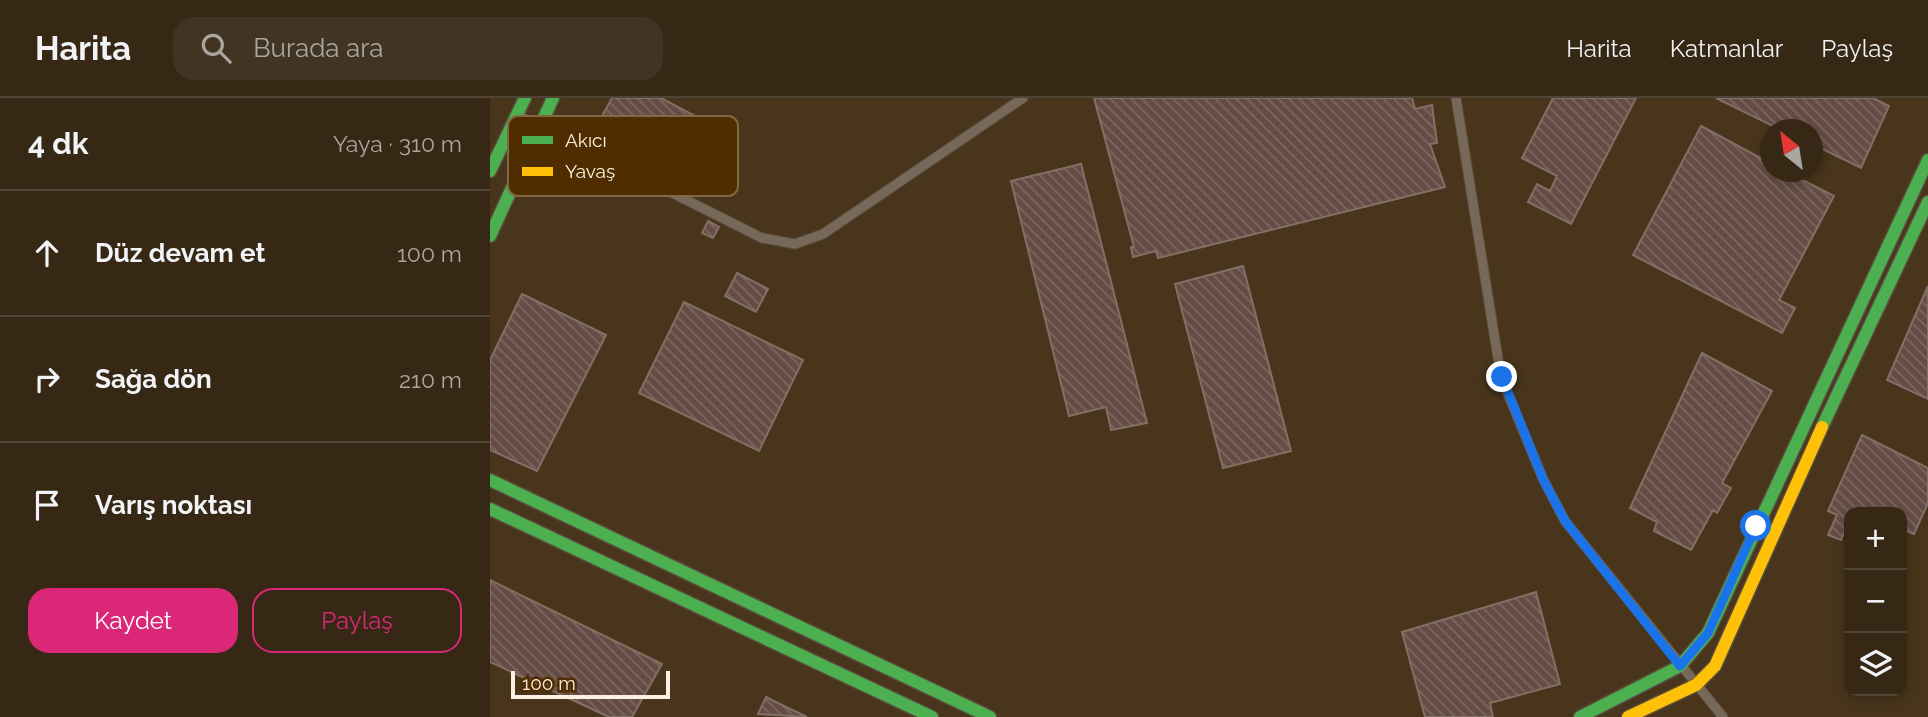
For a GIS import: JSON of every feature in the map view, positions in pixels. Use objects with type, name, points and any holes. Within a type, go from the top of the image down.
[{"type":"street","points":[[517,115],[525,98]]},
{"type":"street","points":[[545,116],[553,98]]},
{"type":"street","points":[[678,196],[762,238],[795,244],[823,234],[1023,98]]},
{"type":"street","points":[[1456,98],[1502,377],[1543,479],[1565,521],[1723,717]]},
{"type":"street","points":[[490,171],[508,134]]},
{"type":"street","points":[[1580,717],[1680,666],[1708,633],[1928,160]]},
{"type":"street","points":[[490,236],[508,196]]},
{"type":"street","points":[[1628,717],[1696,685],[1715,666],[1846,374],[1928,202]]},
{"type":"street","points":[[490,480],[990,717]]},
{"type":"street","points":[[490,509],[932,717]]},
{"type":"building","points":[[612,98],[661,98],[695,116],[602,116]]},
{"type":"building","points":[[1094,98],[1412,98],[1415,109],[1432,105],[1437,143],[1430,144],[1445,187],[1158,258],[1156,251],[1133,257],[1131,247],[1134,247]]},
{"type":"building","points":[[1553,98],[1636,98],[1571,224],[1528,202],[1537,184],[1550,191],[1557,176],[1522,158]]},
{"type":"building","points":[[1716,98],[1873,98],[1889,106],[1861,168],[1823,149],[1823,119],[1760,120]]},
{"type":"building","points":[[1701,126],[1760,158],[1760,182],[1807,182],[1834,196],[1779,300],[1795,308],[1782,333],[1633,255]]},
{"type":"building","points":[[1081,164],[1147,423],[1111,430],[1106,407],[1069,416],[1011,181]]},
{"type":"building","points":[[708,221],[719,227],[713,238],[702,233]]},
{"type":"building","points":[[1243,266],[1291,451],[1223,468],[1175,284]]},
{"type":"building","points":[[737,273],[768,289],[756,312],[725,296]]},
{"type":"building","points":[[1928,286],[1928,399],[1887,380]]},
{"type":"building","points":[[522,294],[606,335],[537,471],[490,450],[490,360]]},
{"type":"building","points":[[684,302],[803,360],[759,451],[639,393]]},
{"type":"building","points":[[1702,353],[1772,391],[1722,483],[1731,488],[1717,513],[1713,510],[1691,550],[1654,531],[1657,522],[1630,508]]},
{"type":"building","points":[[1862,435],[1928,468],[1928,503],[1914,534],[1907,531],[1907,507],[1844,507],[1844,533],[1841,540],[1828,535],[1837,515],[1828,511]]},
{"type":"building","points":[[490,580],[662,664],[632,717],[609,717],[490,662]]},
{"type":"building","points":[[1536,592],[1560,684],[1490,703],[1493,717],[1425,717],[1402,632]]},
{"type":"building","points":[[766,697],[784,706],[807,717],[758,714]]},
{"type":"traffic: fast","points":[[516,116],[525,98]]},
{"type":"traffic: fast","points":[[545,116],[553,98]]},
{"type":"traffic: fast","points":[[490,171],[508,133]]},
{"type":"traffic: fast","points":[[1580,717],[1680,666],[1708,633],[1928,160]]},
{"type":"traffic: fast","points":[[490,236],[508,196]]},
{"type":"traffic: fast","points":[[1822,427],[1928,202]]},
{"type":"traffic: fast","points":[[490,480],[990,717]]},
{"type":"traffic: fast","points":[[490,509],[932,717]]},
{"type":"traffic: slow","points":[[1628,717],[1696,685],[1715,666],[1822,427]]},
{"type":"route","points":[[1502,377],[1543,479],[1565,521],[1680,666],[1708,633],[1756,526]]}]
